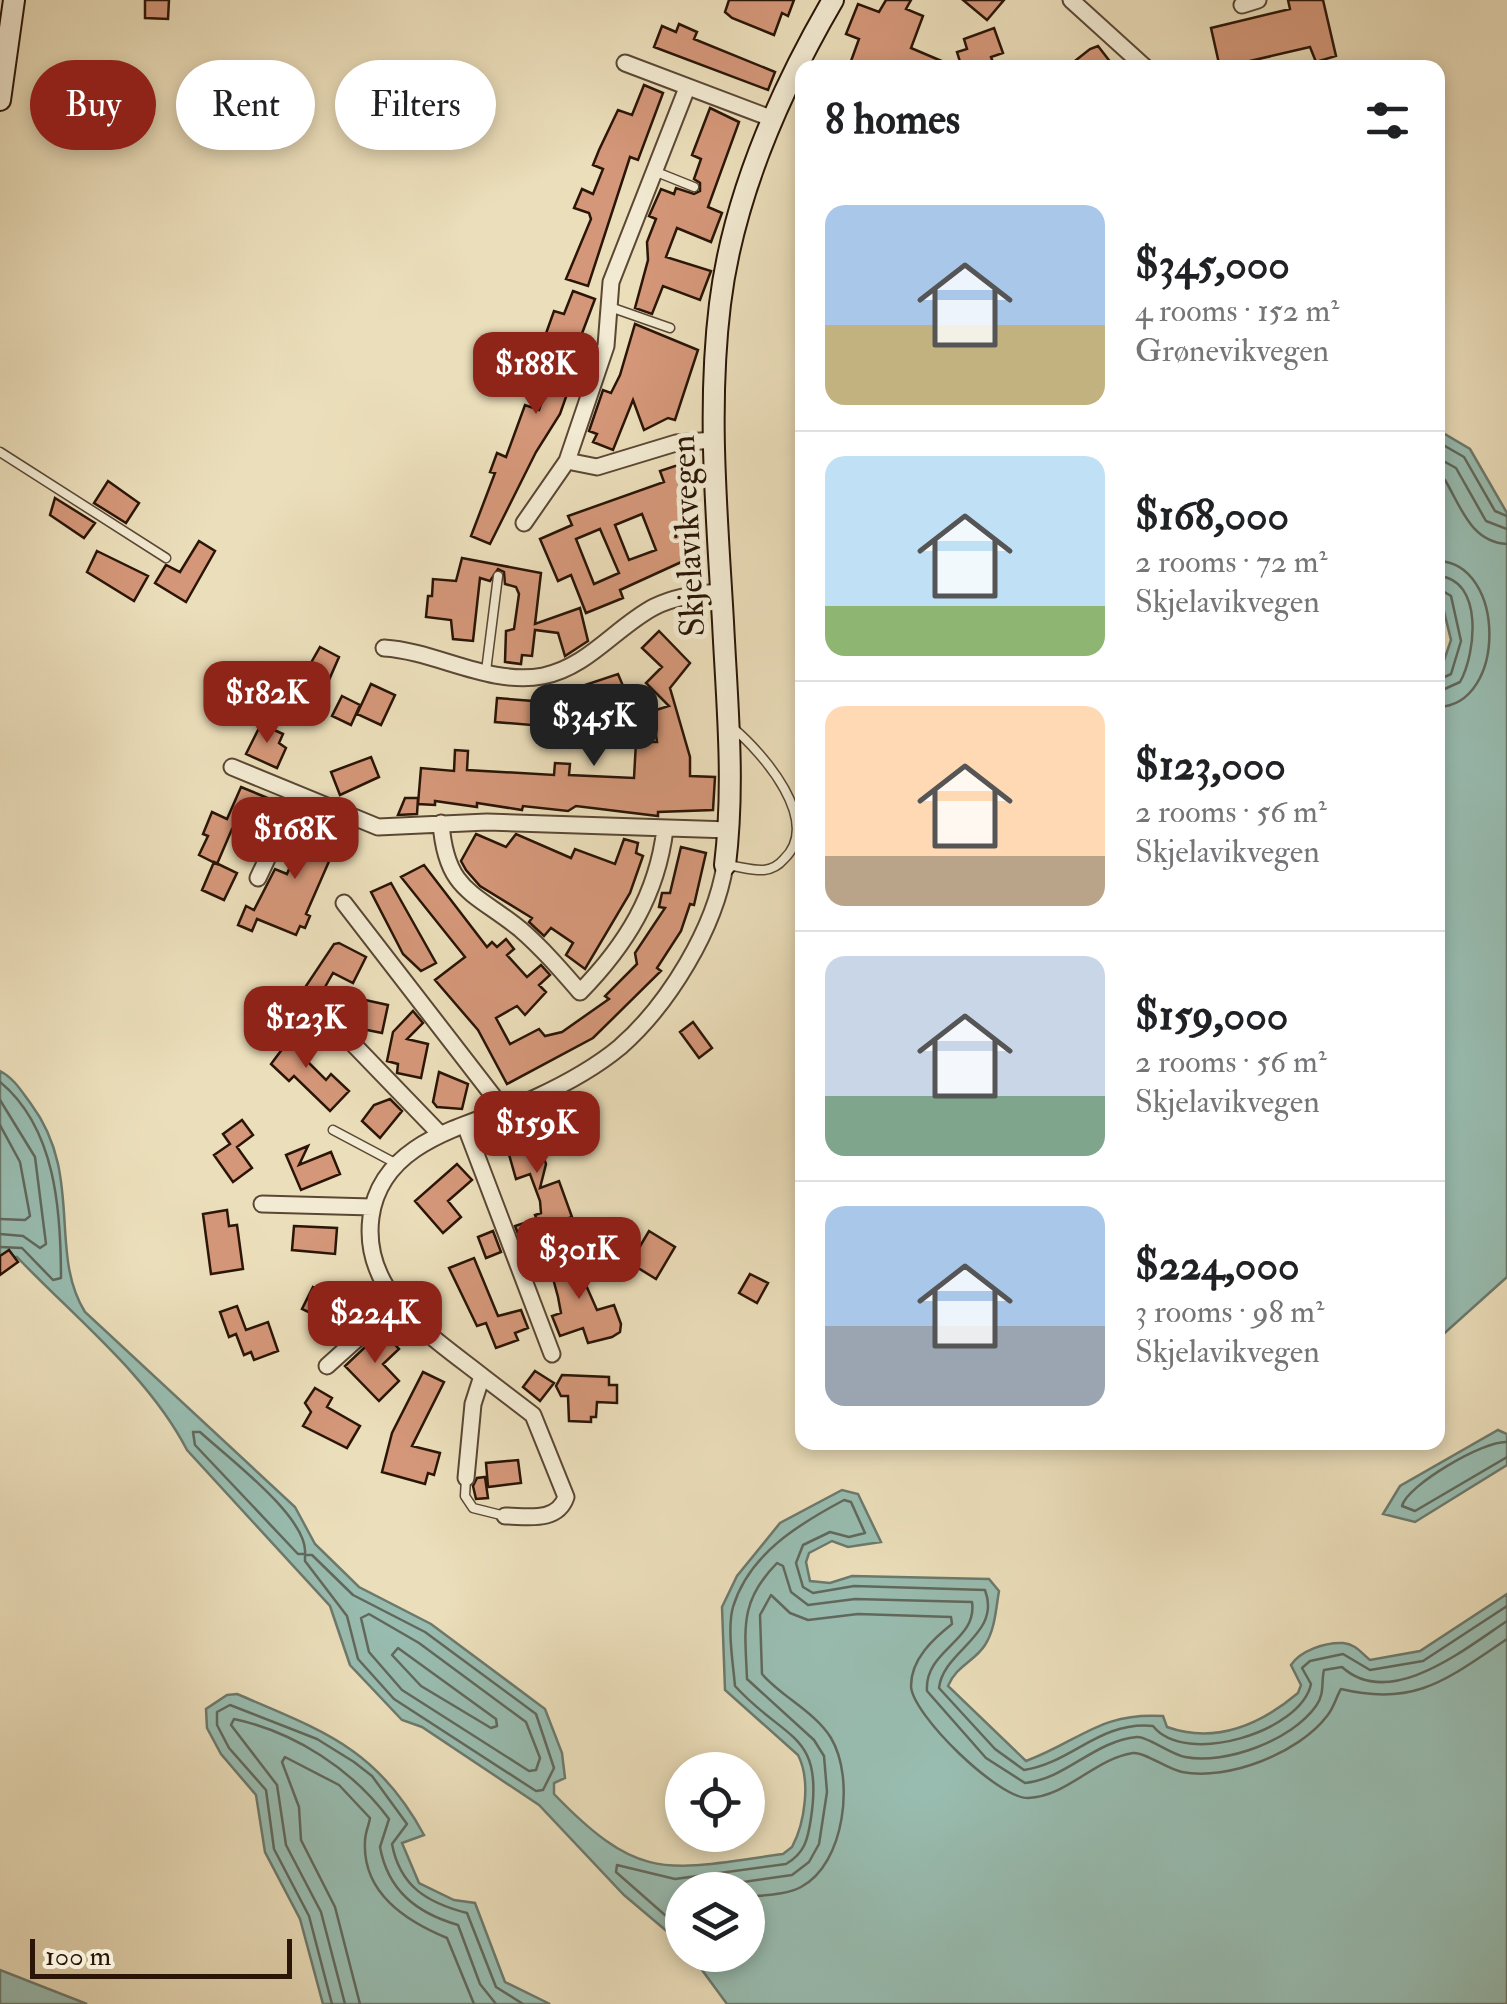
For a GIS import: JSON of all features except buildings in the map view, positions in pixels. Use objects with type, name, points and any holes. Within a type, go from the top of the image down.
[{"type":"main road","points":[[0,100],[14,0]]},
{"type":"main road","name":"Skjelavikvegen","points":[[803,60],[833,0]]},
{"type":"main road","name":"Skjelavikvegen","points":[[726,864],[730,830],[730,724],[714,440],[720,301],[734,240],[773,120],[795,76]]},
{"type":"street","points":[[1071,0],[1137,60]]},
{"type":"street","points":[[625,63],[773,120]]},
{"type":"street","points":[[524,524],[567,462],[606,346],[610,282],[686,88]]},
{"type":"street","points":[[567,462],[597,467],[676,443],[714,440]]},
{"type":"street","points":[[384,648],[406,649],[442,663],[486,671],[542,676],[572,665],[654,607],[699,594],[722,592]]},
{"type":"street","points":[[232,766],[378,827],[441,823],[730,830]]},
{"type":"street","points":[[258,878],[297,795]]},
{"type":"street","points":[[441,823],[449,868],[458,885],[521,930],[580,992],[615,955],[636,922],[657,870],[664,828]]},
{"type":"street","name":"Skjelavikvegen","points":[[372,1207],[397,1164],[440,1134],[561,1084],[620,1047],[655,1008],[720,898],[726,864]]},
{"type":"street","points":[[344,902],[504,1110]]},
{"type":"street","points":[[329,1019],[440,1134]]},
{"type":"street","points":[[464,1125],[552,1354]]},
{"type":"street","points":[[262,1204],[372,1207],[370,1243],[374,1266],[397,1303],[533,1415],[566,1498],[562,1508],[551,1515],[505,1516]]},
{"type":"street","points":[[327,1366],[397,1303]]},
{"type":"street","points":[[466,1478],[473,1404],[482,1376]]},
{"type":"lane","points":[[654,171],[694,187]]},
{"type":"lane","points":[[610,307],[670,328]]},
{"type":"lane","points":[[0,452],[166,558]]},
{"type":"lane","points":[[486,671],[498,576]]},
{"type":"lane","points":[[730,724],[766,762],[795,812]]},
{"type":"lane","points":[[726,864],[764,870],[776,867],[792,852],[795,844]]},
{"type":"lane","points":[[334,1130],[397,1164]]},
{"type":"lane","points":[[466,1478],[470,1504],[477,1510],[505,1516]]},
{"type":"water","points":[[1445,434],[1470,449],[1507,513],[1507,1277],[1445,1333],[1445,658],[1451,640],[1445,616]]},
{"type":"water","points":[[0,1071],[31,1104],[57,1158],[68,1265],[85,1312],[295,1507],[315,1544],[359,1587],[431,1624],[545,1709],[562,1753],[565,1778],[554,1783],[554,1794],[610,1844],[658,1864],[711,1864],[783,1854],[792,1847],[805,1801],[802,1765],[798,1755],[725,1690],[722,1607],[737,1576],[780,1523],[842,1490],[858,1494],[881,1542],[848,1547],[832,1541],[809,1553],[806,1562],[810,1581],[830,1583],[852,1576],[989,1579],[999,1591],[991,1633],[981,1651],[956,1673],[948,1686],[1026,1761],[1106,1723],[1141,1716],[1163,1716],[1167,1727],[1185,1732],[1236,1728],[1268,1714],[1298,1693],[1301,1685],[1291,1665],[1307,1652],[1336,1643],[1355,1647],[1370,1660],[1420,1651],[1507,1594],[1507,2004],[727,2004],[703,1972],[765,1972],[765,1872],[665,1872],[665,1930],[624,1895],[539,1805],[422,1727],[402,1720],[350,1665],[330,1606],[187,1450],[132,1372],[17,1257],[0,1257]]},
{"type":"water","points":[[1498,1430],[1507,1434],[1507,1465],[1415,1522],[1383,1514],[1400,1486]]},
{"type":"water","points":[[237,1694],[322,1732],[367,1762],[387,1781],[424,1835],[402,1843],[419,1883],[454,1900],[475,1903],[505,1982],[550,2004],[323,2004],[300,1919],[265,1852],[256,1795],[221,1754],[207,1728],[206,1709],[227,1695]]},
{"type":"water","points":[[0,1970],[87,2004],[0,2004]]}]
